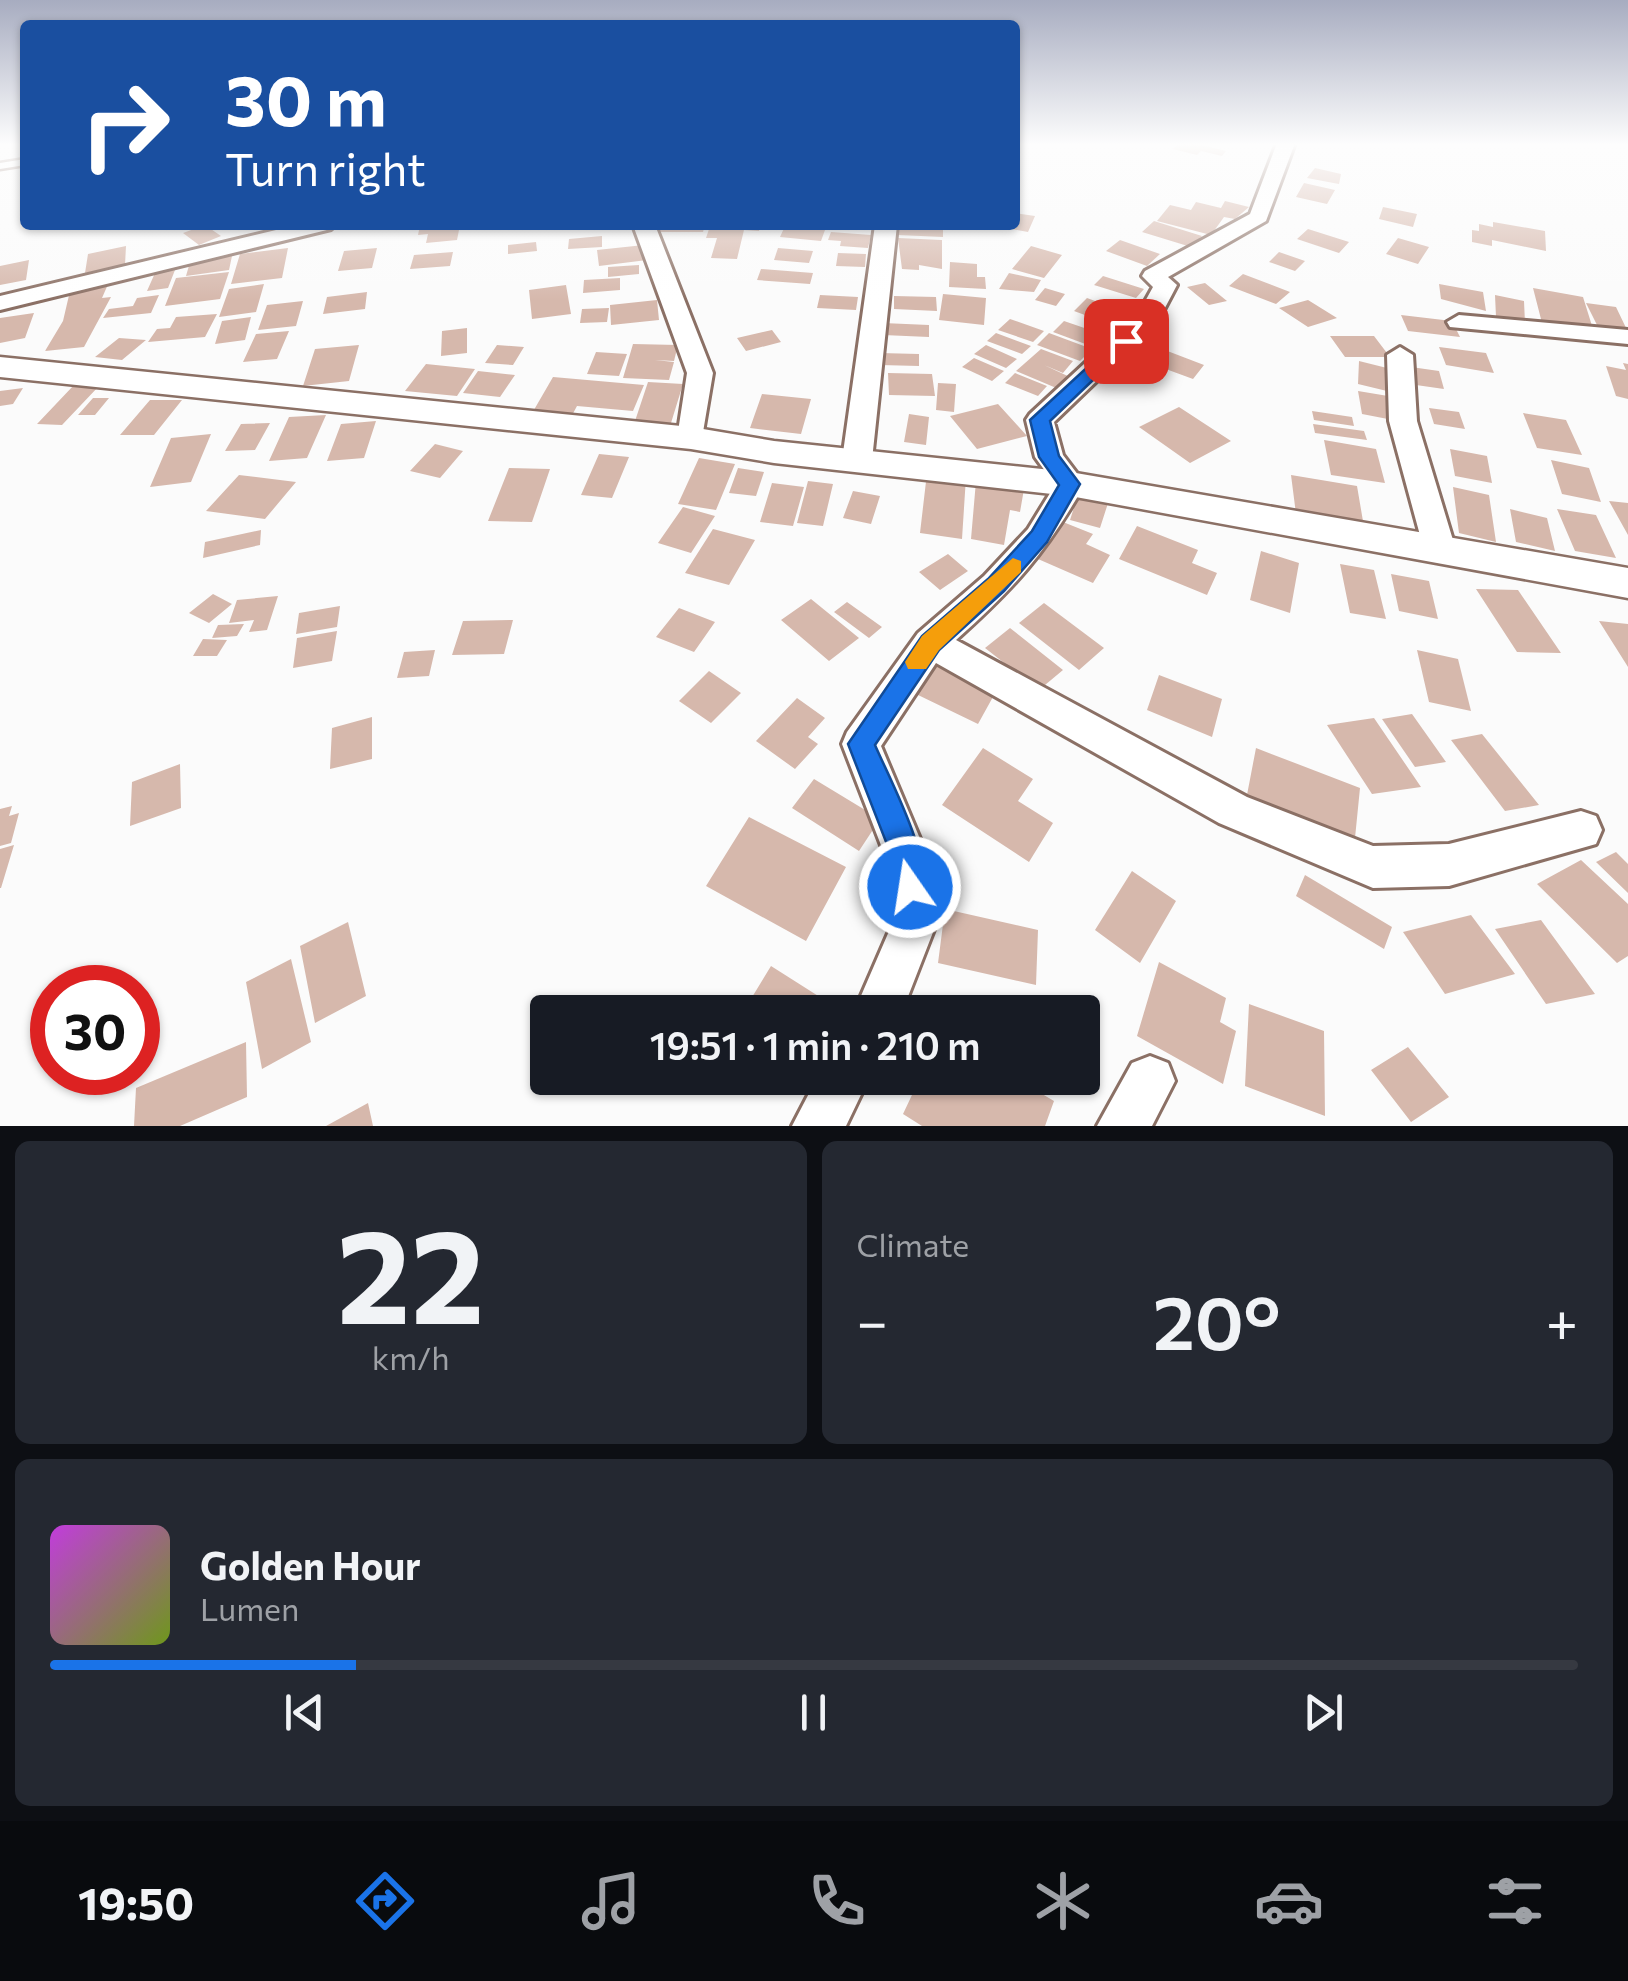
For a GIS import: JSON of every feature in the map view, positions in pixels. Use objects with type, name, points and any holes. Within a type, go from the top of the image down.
[{"type":"street","points":[[1070,484],[1049,457],[1040,420],[1148,318],[1165,285],[1153,276],[1260,217],[1266,196]]},
{"type":"street","points":[[0,303],[303,230]]},
{"type":"street","points":[[646,230],[700,373],[691,438]]},
{"type":"street","points":[[856,460],[885,230]]},
{"type":"street","points":[[1459,322],[1628,337]]},
{"type":"street","points":[[1400,354],[1403,421],[1440,550]]},
{"type":"street","points":[[0,366],[691,438],[1070,484],[1628,583]]},
{"type":"street","points":[[885,995],[915,922],[904,852],[861,744],[930,643],[996,585],[1040,537],[1070,484]]},
{"type":"street","points":[[930,643],[1233,810],[1373,867],[1450,865],[1581,830]]},
{"type":"street","points":[[1123,1126],[1150,1081]]},
{"type":"street","points":[[818,1126],[835,1095]]},
{"type":"building","points":[[1297,196],[1332,196],[1327,204]]},
{"type":"building","points":[[1225,201],[1249,207],[1235,219],[1224,217],[1211,235],[1157,221],[1170,205],[1191,210],[1196,202],[1221,208]]},
{"type":"building","points":[[1383,207],[1417,214],[1413,227],[1379,219]]},
{"type":"building","points":[[1020,214],[1035,216],[1028,232],[1017,230]]},
{"type":"building","points":[[1154,221],[1202,236],[1191,247],[1142,232]]},
{"type":"building","points":[[1493,222],[1545,231],[1546,251],[1492,240],[1492,246],[1472,242],[1472,230],[1479,231],[1479,224],[1493,227]]},
{"type":"building","points":[[1308,229],[1349,242],[1339,253],[1297,239]]},
{"type":"building","points":[[212,230],[221,236],[199,245],[183,233]]},
{"type":"building","points":[[419,230],[459,230],[457,240],[426,243],[428,234],[418,235]]},
{"type":"building","points":[[652,230],[704,230],[703,232]]},
{"type":"building","points":[[709,230],[744,230],[737,259],[711,258],[717,238],[706,238]]},
{"type":"building","points":[[783,230],[825,230],[821,241],[780,237]]},
{"type":"building","points":[[898,230],[943,230],[943,237],[898,235]]},
{"type":"building","points":[[831,232],[871,235],[868,248],[840,246],[841,241],[828,240]]},
{"type":"building","points":[[602,236],[602,247],[568,249],[569,239]]},
{"type":"building","points":[[898,238],[942,240],[942,269],[919,265],[919,270],[902,269]]},
{"type":"building","points":[[1398,238],[1429,247],[1418,264],[1386,254]]},
{"type":"building","points":[[1120,240],[1160,254],[1147,266],[1106,251]]},
{"type":"building","points":[[536,242],[537,251],[508,254],[508,245]]},
{"type":"building","points":[[644,245],[647,260],[599,266],[597,250]]},
{"type":"building","points":[[126,246],[125,265],[85,273],[88,254]]},
{"type":"building","points":[[1031,246],[1062,255],[1044,278],[1012,269]]},
{"type":"building","points":[[288,248],[282,278],[231,284],[240,254]]},
{"type":"building","points":[[377,248],[372,268],[338,271],[344,251]]},
{"type":"building","points":[[778,248],[813,251],[809,263],[774,260]]},
{"type":"building","points":[[453,252],[450,266],[410,269],[414,255]]},
{"type":"building","points":[[1279,252],[1305,261],[1295,271],[1269,262]]},
{"type":"building","points":[[838,253],[866,254],[865,267],[836,266]]},
{"type":"building","points":[[232,256],[229,270],[186,276],[190,262]]},
{"type":"building","points":[[29,260],[26,280],[0,285],[0,266]]},
{"type":"building","points":[[950,262],[977,264],[977,277],[985,277],[986,289],[949,287]]},
{"type":"building","points":[[639,265],[639,274],[608,277],[608,267]]},
{"type":"building","points":[[761,269],[813,273],[810,284],[757,280]]},
{"type":"building","points":[[175,270],[168,288],[147,291],[155,273]]},
{"type":"building","points":[[229,272],[220,299],[165,306],[176,278]]},
{"type":"building","points":[[1009,273],[1041,280],[1034,292],[999,289]]},
{"type":"building","points":[[1243,274],[1290,292],[1276,304],[1229,286]]},
{"type":"building","points":[[1103,276],[1144,289],[1136,298],[1094,285]]},
{"type":"building","points":[[620,278],[620,290],[583,293],[584,280]]},
{"type":"building","points":[[109,282],[102,298],[111,297],[84,347],[45,351],[63,321],[70,291]]},
{"type":"building","points":[[1205,283],[1227,301],[1209,305],[1187,287]]},
{"type":"building","points":[[264,284],[256,312],[219,317],[229,289]]},
{"type":"building","points":[[1439,284],[1483,292],[1486,311],[1441,299]]},
{"type":"building","points":[[566,285],[571,314],[532,319],[529,290]]},
{"type":"building","points":[[1045,288],[1065,294],[1056,306],[1035,300]]},
{"type":"building","points":[[1533,288],[1583,297],[1593,329],[1542,323]]},
{"type":"building","points":[[367,292],[365,309],[323,314],[327,297]]},
{"type":"building","points":[[943,294],[986,298],[984,325],[939,320]]},
{"type":"building","points":[[159,295],[151,313],[103,318],[109,309],[133,306],[137,298]]},
{"type":"building","points":[[820,295],[858,297],[856,310],[817,308]]},
{"type":"building","points":[[1495,295],[1524,301],[1525,323],[1496,317]]},
{"type":"building","points":[[894,296],[936,297],[937,311],[894,309]]},
{"type":"building","points":[[1087,298],[1125,312],[1112,325],[1074,311]]},
{"type":"building","points":[[657,300],[659,320],[611,325],[610,305]]},
{"type":"building","points":[[1308,300],[1337,318],[1308,327],[1279,308]]},
{"type":"building","points":[[303,301],[296,326],[258,330],[267,305]]},
{"type":"building","points":[[1586,303],[1616,307],[1628,332],[1598,327]]},
{"type":"building","points":[[609,308],[607,322],[580,323],[582,309]]},
{"type":"building","points":[[34,313],[25,338],[0,343],[0,318]]},
{"type":"building","points":[[217,314],[205,337],[148,342],[157,329],[170,328],[176,317]]},
{"type":"building","points":[[1401,315],[1452,321],[1460,337],[1408,331]]},
{"type":"building","points":[[251,317],[245,340],[215,344],[222,321]]},
{"type":"building","points":[[1010,319],[1044,331],[1033,342],[998,330]]},
{"type":"building","points":[[1064,321],[1099,333],[1088,345],[1053,332]]},
{"type":"building","points":[[883,323],[929,325],[929,337],[883,335]]},
{"type":"building","points":[[467,328],[467,353],[441,356],[442,331]]},
{"type":"building","points":[[772,330],[781,342],[746,351],[737,338]]},
{"type":"building","points":[[289,331],[277,359],[243,362],[256,334]]},
{"type":"building","points":[[996,333],[1031,346],[1022,354],[987,341]]},
{"type":"building","points":[[1049,333],[1092,349],[1080,361],[1037,345]]},
{"type":"building","points":[[1330,336],[1374,336],[1390,357],[1345,357]]},
{"type":"building","points":[[119,338],[146,340],[122,360],[95,357]]},
{"type":"building","points":[[633,344],[678,345],[674,361],[655,360],[674,362],[669,380],[623,378]]},
{"type":"building","points":[[359,345],[349,381],[303,386],[315,349]]},
{"type":"building","points":[[497,345],[524,347],[513,365],[485,363]]},
{"type":"building","points":[[986,345],[1017,359],[1006,368],[974,354]]},
{"type":"building","points":[[1157,347],[1204,365],[1193,379],[1144,361]]},
{"type":"building","points":[[1439,347],[1486,353],[1494,373],[1446,365]]},
{"type":"building","points":[[1041,349],[1073,361],[1063,373],[1044,365],[1072,378],[1061,390],[1016,371]]},
{"type":"building","points":[[596,352],[627,354],[619,376],[587,374]]},
{"type":"building","points":[[880,353],[919,354],[919,366],[880,365]]},
{"type":"building","points":[[974,358],[1004,371],[992,381],[962,367]]},
{"type":"building","points":[[1359,361],[1387,368],[1387,391],[1358,384]]},
{"type":"building","points":[[1623,363],[1628,364],[1628,399],[1616,396],[1606,366],[1626,370]]},
{"type":"building","points":[[426,364],[475,369],[457,396],[405,391]]},
{"type":"building","points":[[1411,367],[1439,371],[1444,389],[1416,385]]},
{"type":"building","points":[[478,371],[515,375],[500,397],[463,393]]},
{"type":"building","points":[[888,373],[932,374],[935,396],[889,395]]},
{"type":"building","points":[[1015,373],[1047,386],[1038,396],[1005,383]]},
{"type":"building","points":[[553,377],[644,385],[633,411],[577,406],[570,419],[531,415]]},
{"type":"building","points":[[648,382],[683,384],[671,423],[635,421]]},
{"type":"building","points":[[938,383],[956,384],[954,412],[936,410]]},
{"type":"building","points":[[74,385],[99,386],[62,425],[37,424]]},
{"type":"building","points":[[23,388],[13,404],[0,406],[0,391]]},
{"type":"building","points":[[1358,391],[1388,396],[1393,420],[1362,414]]},
{"type":"building","points":[[762,394],[811,399],[801,434],[750,428]]},
{"type":"building","points":[[93,398],[109,398],[95,415],[78,415]]},
{"type":"building","points":[[150,400],[182,400],[154,435],[120,435]]},
{"type":"building","points":[[998,404],[1027,436],[977,449],[950,416]]},
{"type":"building","points":[[1179,407],[1231,441],[1190,463],[1139,427]]},
{"type":"building","points":[[1429,408],[1459,412],[1465,429],[1434,424]]},
{"type":"building","points":[[1312,411],[1352,417],[1354,426],[1314,420]]},
{"type":"building","points":[[1523,413],[1566,420],[1582,455],[1537,448]]},
{"type":"building","points":[[909,414],[929,417],[926,445],[904,442]]},
{"type":"building","points":[[326,415],[307,458],[269,461],[289,417]]},
{"type":"building","points":[[376,421],[364,458],[327,461],[341,424]]},
{"type":"building","points":[[270,423],[255,450],[225,451],[241,424]]},
{"type":"building","points":[[1313,424],[1364,431],[1367,440],[1315,433]]},
{"type":"building","points":[[211,434],[191,482],[150,487],[171,438]]},
{"type":"building","points":[[1324,440],[1376,449],[1385,483],[1331,475]]},
{"type":"building","points":[[435,444],[463,451],[440,478],[410,471]]},
{"type":"building","points":[[1450,449],[1487,456],[1492,483],[1455,476]]},
{"type":"building","points":[[599,454],[629,457],[612,498],[581,495]]},
{"type":"building","points":[[699,458],[735,464],[716,510],[678,504]]},
{"type":"building","points":[[1551,460],[1589,468],[1601,502],[1562,494]]},
{"type":"building","points":[[509,468],[550,469],[532,522],[488,521]]},
{"type":"building","points":[[738,468],[764,472],[756,496],[729,493]]},
{"type":"building","points":[[927,473],[966,477],[962,539],[920,533]]},
{"type":"building","points":[[239,475],[296,482],[265,519],[206,511]]},
{"type":"building","points":[[1291,475],[1357,486],[1364,527],[1296,514]]},
{"type":"building","points":[[808,481],[833,484],[823,526],[797,523]]},
{"type":"building","points":[[976,481],[1024,489],[1020,512],[1010,510],[1004,545],[971,539]]},
{"type":"building","points":[[772,483],[804,487],[793,526],[760,522]]},
{"type":"building","points":[[1453,487],[1489,495],[1496,542],[1459,533]]},
{"type":"building","points":[[853,491],[880,496],[871,524],[843,518]]},
{"type":"building","points":[[1079,492],[1109,500],[1100,528],[1070,520]]},
{"type":"building","points":[[1609,501],[1628,503],[1628,535]]},
{"type":"building","points":[[683,507],[715,516],[691,553],[658,543]]},
{"type":"building","points":[[1510,509],[1547,518],[1555,551],[1516,542]]},
{"type":"building","points":[[1557,509],[1596,515],[1616,558],[1575,551]]},
{"type":"building","points":[[1063,522],[1093,534],[1086,544],[1110,555],[1093,583],[1038,559]]},
{"type":"building","points":[[1137,526],[1198,550],[1192,563],[1217,573],[1207,595],[1119,559]]},
{"type":"building","points":[[713,529],[755,540],[729,585],[685,573]]},
{"type":"building","points":[[261,530],[260,545],[203,558],[205,542]]},
{"type":"building","points":[[1261,551],[1299,563],[1290,613],[1250,600]]},
{"type":"building","points":[[948,554],[968,571],[940,590],[919,572]]},
{"type":"building","points":[[1340,564],[1374,570],[1386,619],[1350,613]]},
{"type":"building","points":[[1391,574],[1429,581],[1438,619],[1399,611]]},
{"type":"building","points":[[1476,589],[1518,590],[1561,653],[1517,652]]},
{"type":"building","points":[[213,594],[232,604],[209,623],[189,613]]},
{"type":"building","points":[[278,596],[267,630],[249,632],[254,620],[229,623],[237,600]]},
{"type":"building","points":[[811,599],[859,638],[829,661],[781,620]]},
{"type":"building","points":[[847,602],[882,627],[869,638],[834,612]]},
{"type":"building","points":[[1044,603],[1104,648],[1079,670],[1019,623]]},
{"type":"building","points":[[340,606],[337,627],[296,634],[299,613]]},
{"type":"building","points":[[679,608],[715,622],[694,652],[656,637]]},
{"type":"building","points":[[513,620],[504,654],[452,655],[463,621]]},
{"type":"building","points":[[1599,621],[1628,624],[1628,667]]},
{"type":"building","points":[[244,624],[237,636],[212,638],[218,625]]},
{"type":"building","points":[[1010,628],[1063,670],[1039,690],[985,648]]},
{"type":"building","points":[[337,631],[332,661],[293,668],[297,638]]},
{"type":"building","points":[[203,639],[227,640],[217,656],[193,656]]},
{"type":"building","points":[[435,650],[429,676],[397,678],[404,652]]},
{"type":"building","points":[[1417,650],[1458,659],[1471,711],[1429,702]]},
{"type":"building","points":[[939,658],[999,686],[978,724],[916,694]]},
{"type":"building","points":[[709,671],[741,693],[711,723],[679,701]]},
{"type":"building","points":[[1159,675],[1222,699],[1212,737],[1147,710]]},
{"type":"building","points":[[797,698],[825,718],[808,737],[818,744],[795,769],[756,741]]},
{"type":"building","points":[[1412,714],[1446,762],[1415,767],[1382,719]]},
{"type":"building","points":[[372,717],[372,759],[330,769],[332,728]]},
{"type":"building","points":[[1374,718],[1421,787],[1372,794],[1327,725]]},
{"type":"building","points":[[1482,734],[1539,805],[1505,811],[1451,740]]},
{"type":"building","points":[[983,748],[1033,779],[1018,801],[1053,823],[1029,862],[942,805]]},
{"type":"building","points":[[1256,748],[1360,788],[1355,838],[1247,795]]},
{"type":"building","points":[[180,764],[181,808],[130,826],[132,782]]},
{"type":"building","points":[[814,779],[880,819],[859,851],[792,808]]},
{"type":"building","points":[[12,806],[9,816],[19,813],[11,843],[0,846],[0,809]]},
{"type":"building","points":[[749,817],[846,867],[806,941],[706,886]]},
{"type":"building","points":[[14,845],[1,888],[0,888],[0,849]]},
{"type":"building","points":[[1616,852],[1628,864],[1628,893],[1596,862]]},
{"type":"building","points":[[1581,860],[1628,904],[1628,956],[1617,963],[1537,884]]},
{"type":"building","points":[[1132,871],[1176,901],[1140,963],[1095,930]]},
{"type":"building","points":[[1305,875],[1392,927],[1384,949],[1296,896]]},
{"type":"building","points":[[945,909],[1038,930],[1036,985],[938,963]]},
{"type":"building","points":[[1471,915],[1515,974],[1445,994],[1403,932]]},
{"type":"building","points":[[1541,920],[1595,994],[1546,1004],[1495,929]]},
{"type":"building","points":[[348,922],[366,996],[315,1023],[300,946]]},
{"type":"building","points":[[291,959],[311,1042],[262,1069],[246,982]]},
{"type":"building","points":[[1159,962],[1226,998],[1220,1022],[1236,1031],[1223,1084],[1137,1036]]},
{"type":"building","points":[[771,966],[817,995],[753,995]]},
{"type":"building","points":[[1249,1004],[1324,1031],[1325,1116],[1245,1086]]},
{"type":"building","points":[[246,1042],[247,1097],[180,1126],[134,1126],[136,1095],[160,1095],[160,1078]]},
{"type":"building","points":[[1408,1047],[1449,1097],[1411,1122],[1371,1070]]},
{"type":"building","points":[[912,1095],[1044,1095],[1054,1101],[1045,1126],[922,1126],[903,1114]]},
{"type":"building","points":[[368,1103],[373,1126],[326,1126]]},
{"type":"slow traffic","points":[[917,662],[930,643],[1013,567]]},
{"type":"route","points":[[910,887],[904,852],[861,744],[930,643],[996,585],[1040,537],[1070,484],[1049,457],[1040,420],[1126,341]]}]
